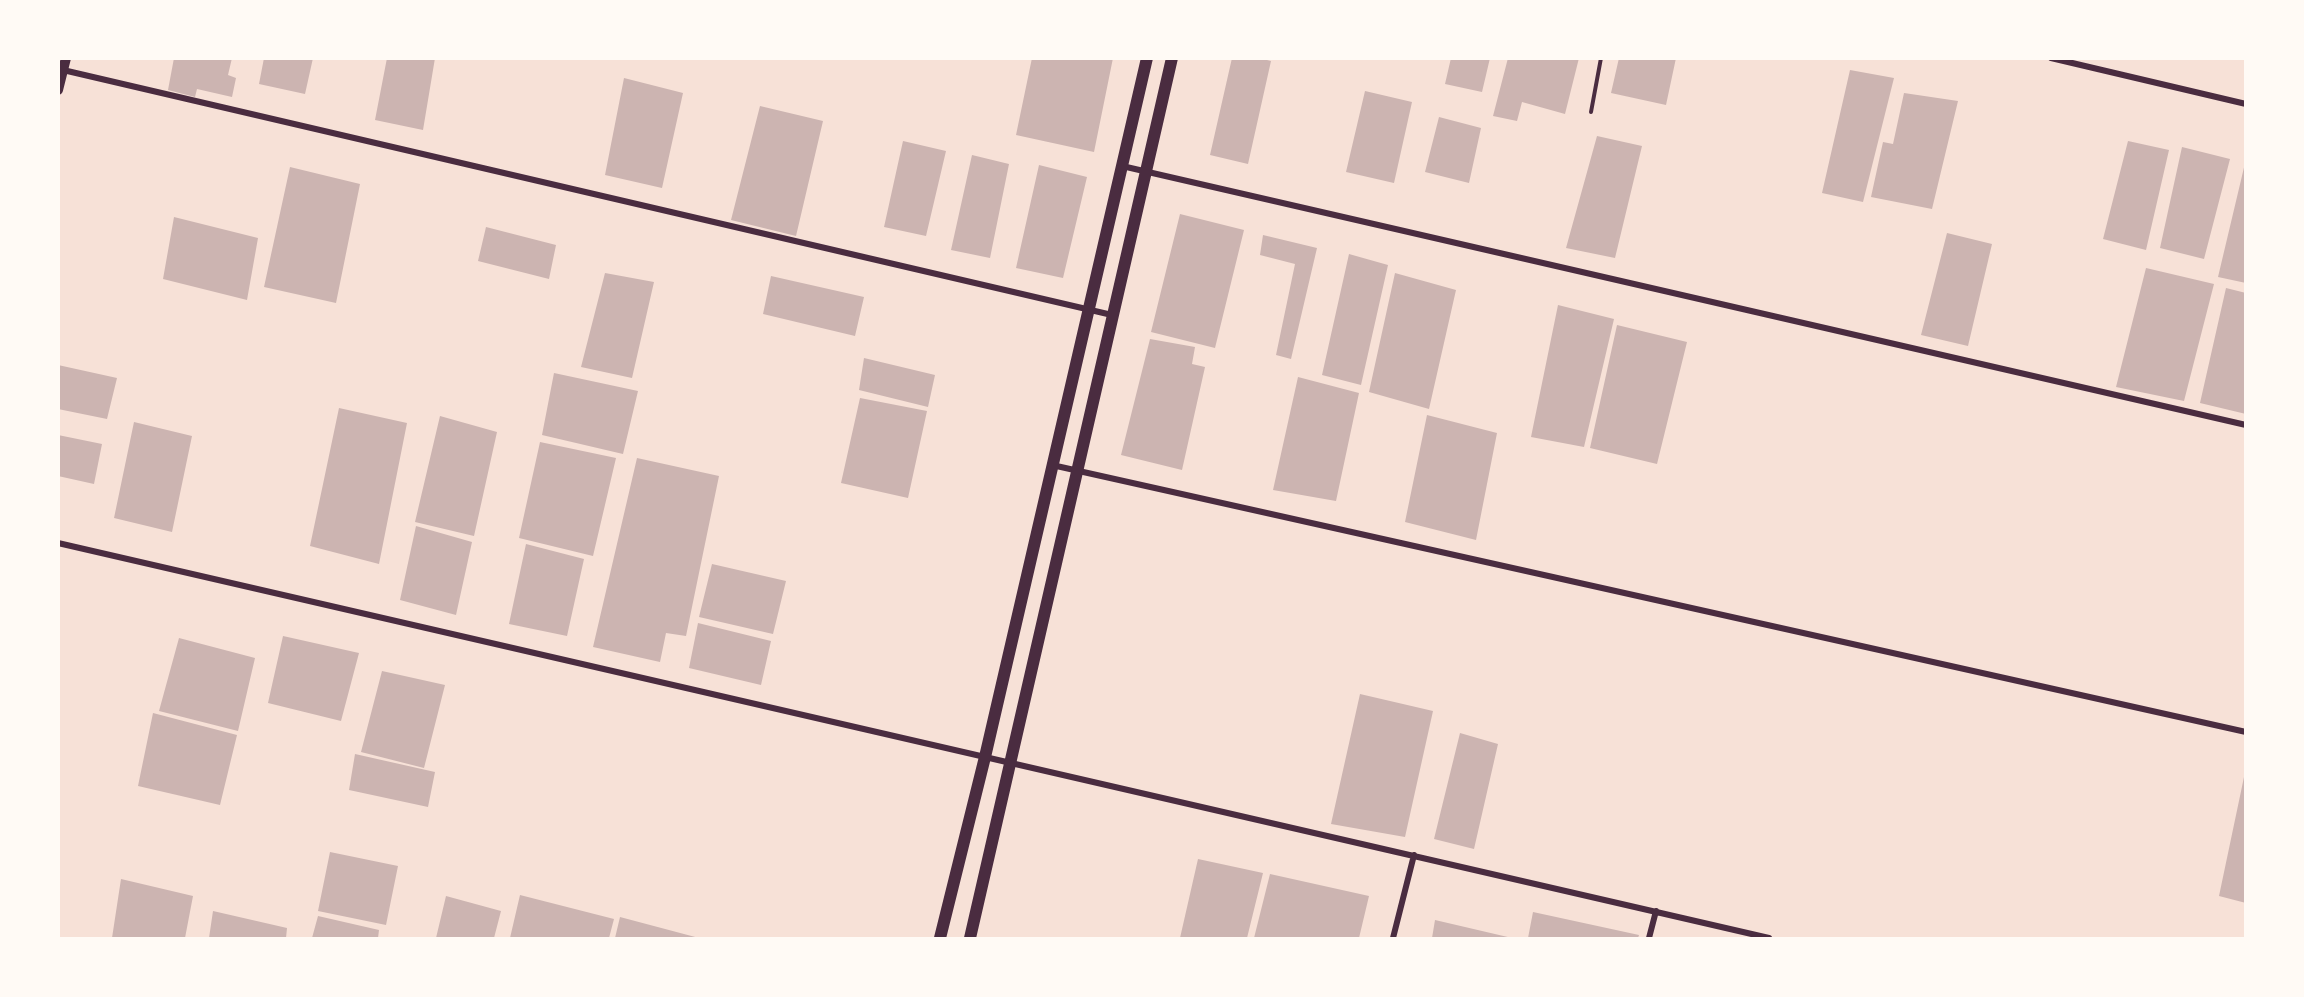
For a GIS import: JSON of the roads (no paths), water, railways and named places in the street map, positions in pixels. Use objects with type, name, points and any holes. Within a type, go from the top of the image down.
[{"type":"main road","points":[[940,939],[985,757],[1147,58]]},
{"type":"main road","points":[[970,939],[1172,58]]},
{"type":"street","points":[[2051,58],[2246,104]]},
{"type":"street","points":[[58,90],[65,64],[1112,315]]},
{"type":"street","points":[[1122,166],[2246,425]]},
{"type":"street","points":[[1052,465],[2246,732]]},
{"type":"street","points":[[58,543],[1769,939]]},
{"type":"street","points":[[1393,939],[1413,855]]},
{"type":"street","points":[[1649,939],[1656,911]]},
{"type":"lane","points":[[1591,112],[1601,58]]},
{"type":"lane","points":[[2085,67],[2087,58]]}]
